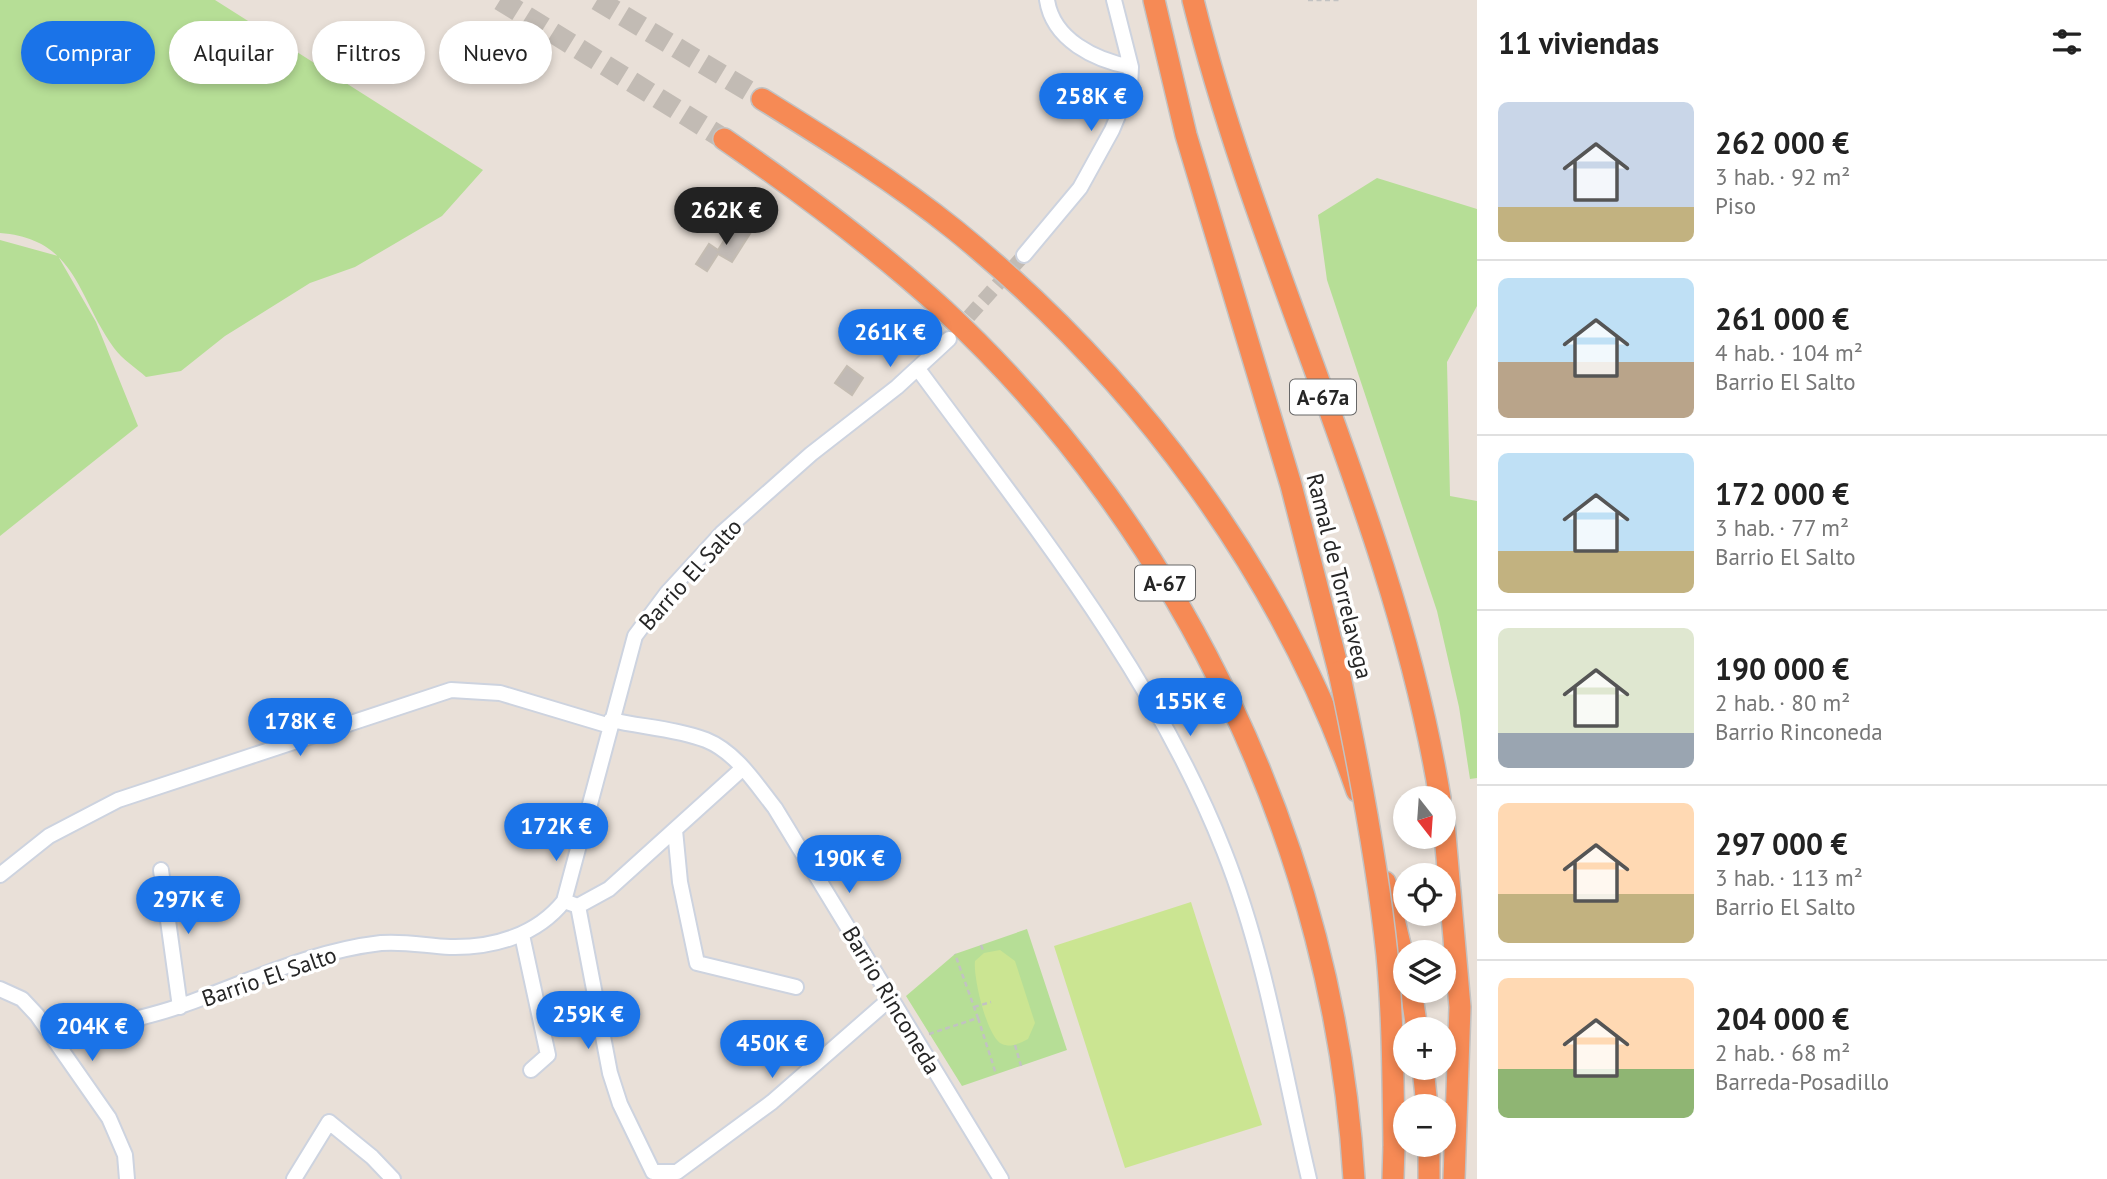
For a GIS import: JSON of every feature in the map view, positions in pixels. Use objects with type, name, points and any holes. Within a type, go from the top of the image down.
[{"type":"highway","name":"Ramal de Torrelavega","points":[[1154,0],[1186,135],[1291,485],[1339,672],[1363,787],[1383,921],[1391,1005],[1393,1179]]},
{"type":"highway","name":"Ramal de Torrelavega","points":[[1194,0],[1215,82],[1250,191],[1387,577],[1423,709],[1438,786]]},
{"type":"highway","points":[[762,99],[837,146],[954,230],[1063,328],[1164,440],[1239,549],[1307,674],[1366,816],[1398,940]]},
{"type":"highway","name":"A-67","points":[[724,139],[853,232],[945,312],[1051,424],[1148,556],[1217,679],[1287,838],[1313,926],[1334,1020],[1349,1116],[1354,1179]]},
{"type":"highway","points":[[1446,849],[1460,1007],[1454,1179]]},
{"type":"highway","points":[[1429,1157],[1429,1179]]},
{"type":"street","points":[[1047,0],[1049,16],[1074,43],[1109,63],[1131,67]]},
{"type":"street","points":[[1024,254],[1059,217],[1094,167],[1125,100],[1131,67],[1114,0]]},
{"type":"street","name":"Barrio El Salto","points":[[53,1038],[180,1007],[280,968],[344,950],[407,942],[452,947],[494,943],[522,935],[549,920],[571,903],[611,723],[635,636],[667,593],[722,533],[811,454],[918,369],[949,339]]},
{"type":"street","points":[[918,369],[1058,558],[1120,652],[1183,761],[1206,808],[1225,851],[1255,945],[1285,1056],[1309,1179]]},
{"type":"street","name":"Barrio Rinconeda","points":[[0,875],[49,835],[118,800],[452,690],[500,693],[611,723],[706,740],[727,753],[743,768],[775,808],[1001,1179]]},
{"type":"street","points":[[743,768],[609,889],[571,903],[610,1073],[620,1104],[651,1176],[677,1176],[772,1102],[891,998]]},
{"type":"street","points":[[675,830],[680,883],[697,963],[796,987]]},
{"type":"street","points":[[161,870],[180,1007]]},
{"type":"street","points":[[522,935],[548,1055],[531,1070]]},
{"type":"street","points":[[0,989],[22,999],[53,1038],[120,1138],[127,1179]]},
{"type":"street","points":[[294,1179],[329,1122],[372,1157],[393,1179]]},
{"type":"path","points":[[1308,0],[1340,0]]},
{"type":"path","points":[[981,946],[984,953]]},
{"type":"path","points":[[955,954],[996,1074]]},
{"type":"path","points":[[974,1007],[991,1002]]},
{"type":"path","points":[[917,1040],[978,1018]]},
{"type":"path","points":[[1015,1045],[1021,1066]]},
{"type":"green space","points":[[0,0],[215,0],[248,21],[169,21],[169,84],[298,84],[298,53],[312,62],[312,84],[347,84],[483,170],[442,216],[355,267],[310,283],[225,336],[181,371],[146,377],[114,348],[72,274],[60,259],[45,246],[25,238],[0,233]]},
{"type":"green space","points":[[1377,178],[1477,209],[1477,306],[1447,362],[1450,496],[1477,501],[1477,778],[1470,779],[1459,707],[1437,611],[1327,280],[1318,215]]},
{"type":"green space","points":[[0,240],[58,256],[96,322],[138,426],[0,536]]},
{"type":"green space","points":[[1191,902],[1262,1125],[1125,1168],[1054,946]]},
{"type":"green space","points":[[1027,929],[1067,1050],[962,1086],[906,996],[955,954]]},
{"type":"green space","points":[[1000,950],[1015,961],[1035,1023],[1028,1039],[1012,1045],[1002,1044],[991,1031],[976,980],[975,961],[984,953]]},
{"type":"building","points":[[736,222],[751,232],[732,262],[718,254],[707,271],[696,264],[709,244],[718,250]]},
{"type":"building","points":[[847,366],[863,378],[852,395],[835,383]]},
{"type":"tunnel","points":[[500,0],[724,139]]},
{"type":"tunnel","points":[[597,0],[762,99]]},
{"type":"tunnel","points":[[955,332],[1024,255]]}]
